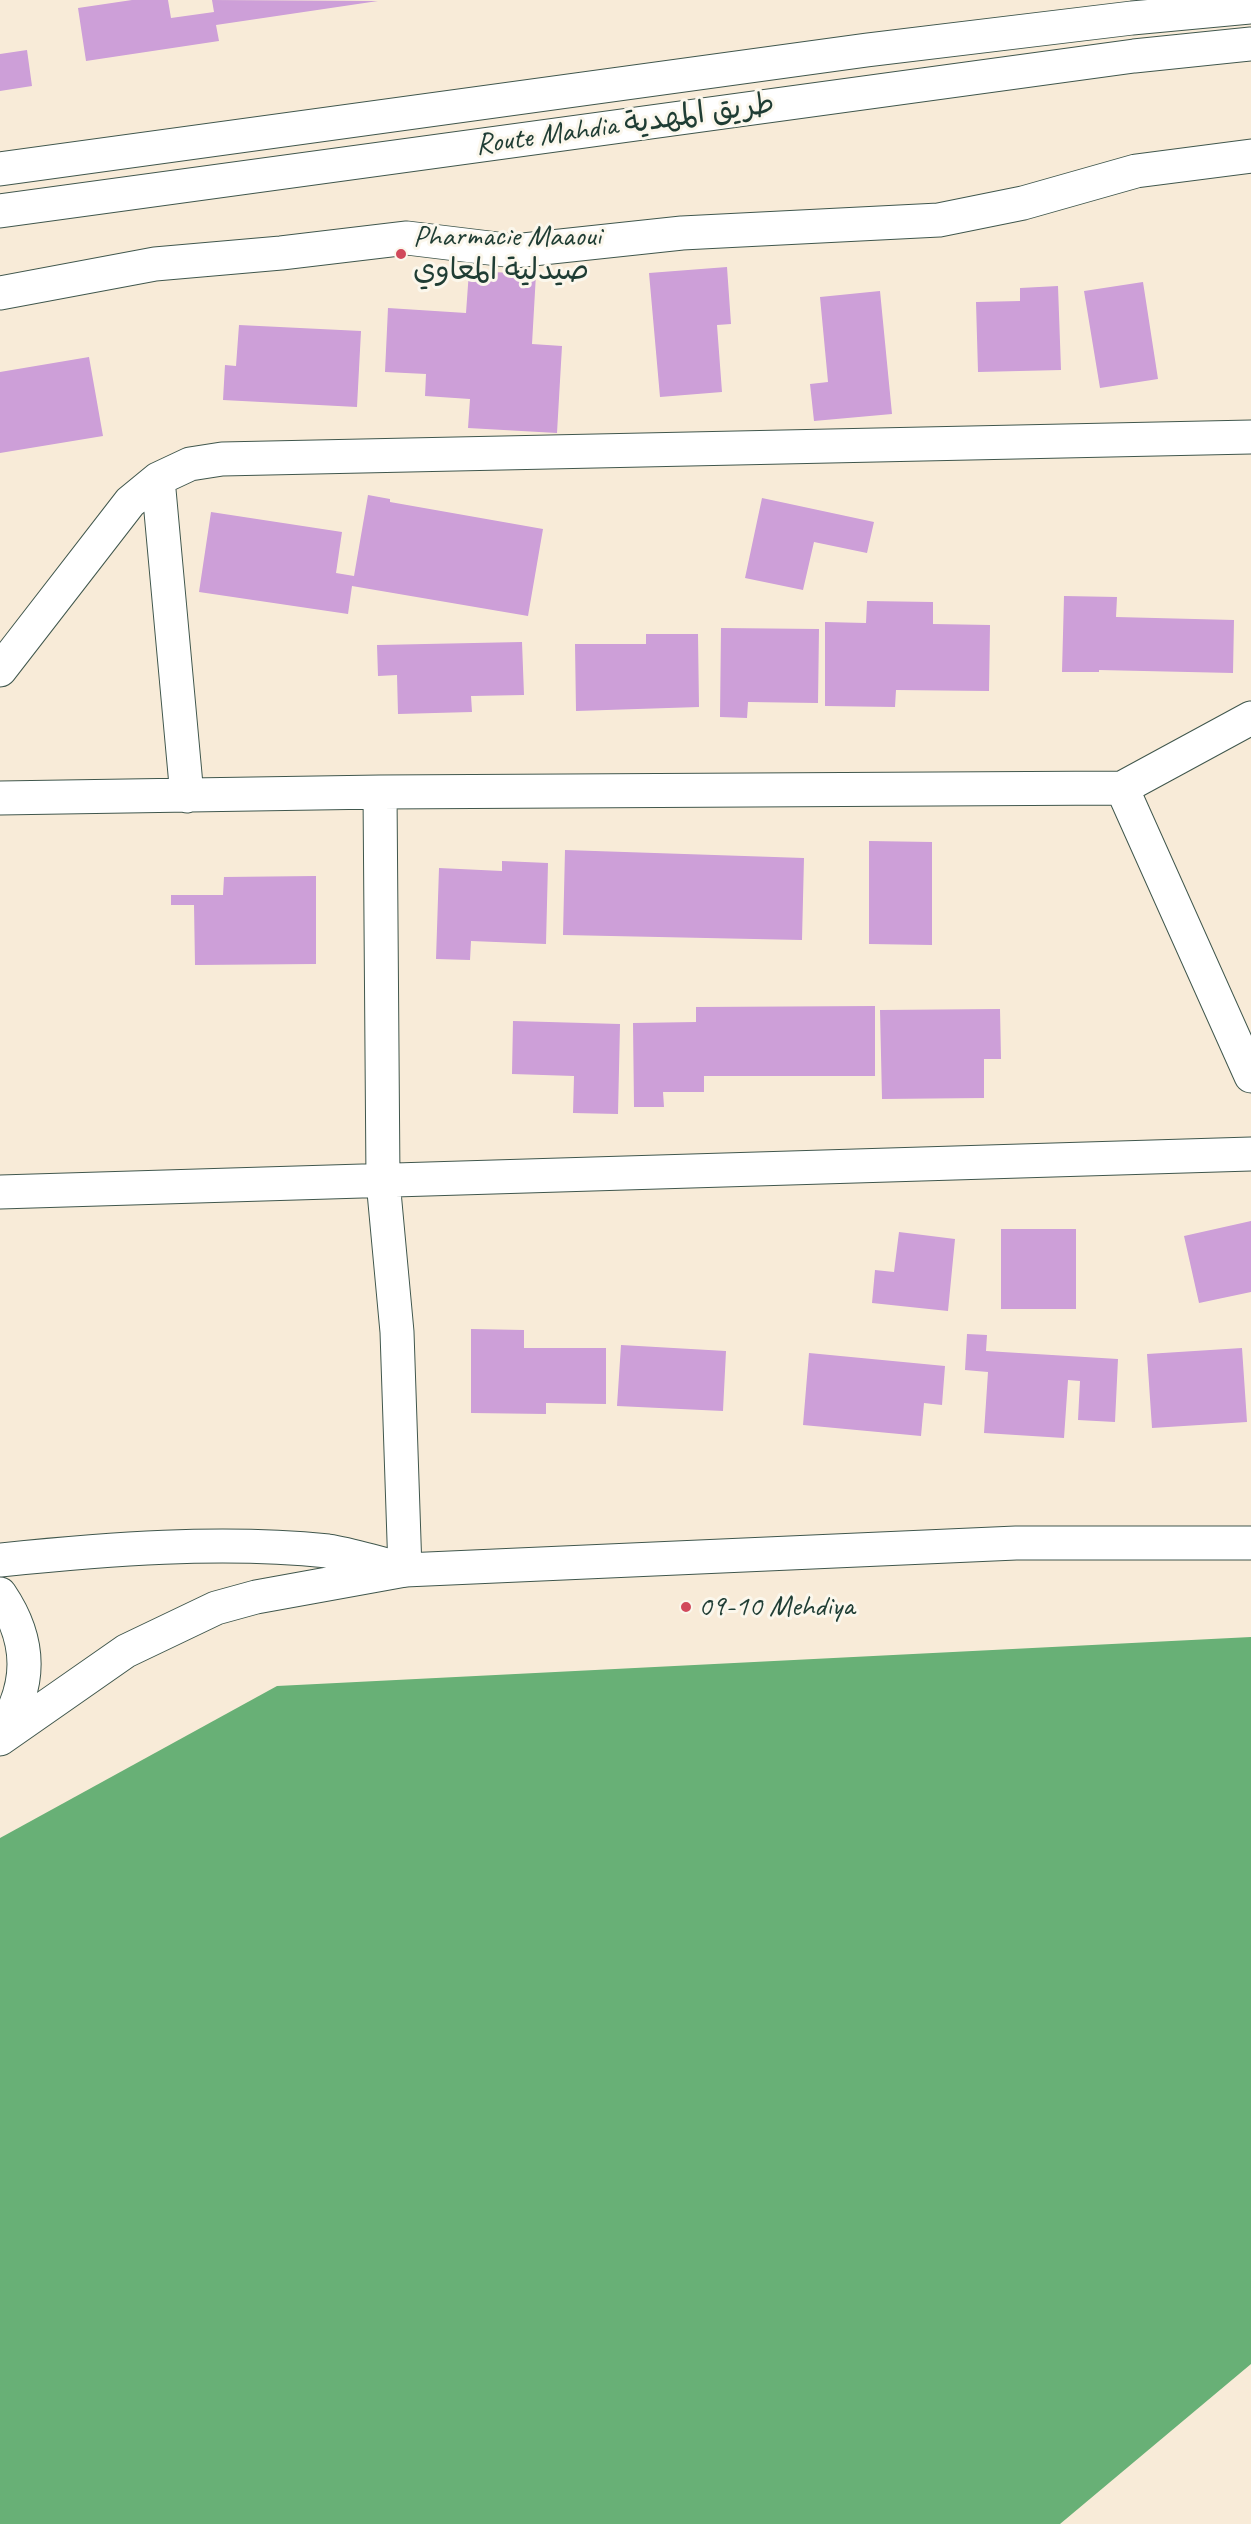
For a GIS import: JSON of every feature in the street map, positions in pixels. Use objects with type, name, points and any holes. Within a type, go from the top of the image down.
[{"type":"street","name":"Route Mahdia طريق المهدية","points":[[0,169],[855,52],[1132,18],[1251,7]]},
{"type":"street","name":"Route Mahdia طريق المهدية","points":[[0,211],[1134,56],[1251,44]]},
{"type":"street","points":[[0,293],[155,264],[281,253],[407,238],[514,250],[682,233],[939,220],[1023,203],[1136,171],[1251,156]]},
{"type":"street","points":[[0,670],[130,502],[159,479],[190,464],[222,459],[1251,437]]},
{"type":"street","points":[[159,479],[187,796]]},
{"type":"street","points":[[0,798],[380,792],[1122,789],[1251,718]]},
{"type":"street","points":[[1122,789],[1251,1076]]},
{"type":"street","points":[[380,792],[383,1181],[397,1332],[405,1570]]},
{"type":"street","points":[[0,1192],[1251,1154]]},
{"type":"street","points":[[0,1739],[126,1651],[172,1627],[216,1608],[256,1597],[405,1570],[1016,1543],[1251,1542]]},
{"type":"street","points":[[0,1560],[101,1550],[250,1547],[330,1552],[405,1570]]},
{"type":"street","points":[[0,1594],[13,1613],[24,1647],[24,1681],[13,1714],[0,1734]]},
{"type":"green space","points":[[1251,1637],[1251,2364],[1060,2524],[0,2524],[0,1838],[277,1686]]},
{"type":"building","points":[[132,0],[168,0],[171,18],[214,12],[212,0],[378,1],[216,25],[219,41],[86,61],[78,8]]},
{"type":"building","points":[[27,50],[32,86],[0,91],[0,54]]},
{"type":"building","points":[[727,267],[731,324],[717,325],[722,392],[660,397],[649,273]]},
{"type":"building","points":[[469,271],[536,274],[532,344],[562,346],[557,433],[468,428],[470,399],[425,396],[426,374],[385,372],[388,308],[466,313]]},
{"type":"building","points":[[1143,282],[1158,379],[1100,388],[1084,291]]},
{"type":"building","points":[[1058,286],[1061,370],[978,372],[976,302],[1020,301],[1020,288]]},
{"type":"building","points":[[880,291],[892,414],[814,421],[810,384],[828,382],[820,297]]},
{"type":"building","points":[[239,325],[361,331],[357,407],[223,400],[225,365],[236,366]]},
{"type":"building","points":[[89,357],[103,436],[0,453],[0,372]]},
{"type":"building","points":[[368,495],[390,499],[390,502],[543,529],[528,616],[352,586],[348,614],[199,592],[211,512],[342,532],[336,573],[354,576]]},
{"type":"building","points":[[762,498],[874,522],[867,553],[814,542],[803,590],[745,578]]},
{"type":"building","points":[[1064,596],[1117,597],[1116,617],[1234,620],[1233,673],[1099,670],[1099,672],[1062,672]]},
{"type":"building","points":[[867,601],[933,602],[933,624],[990,625],[989,691],[896,690],[895,707],[825,706],[825,622],[866,623]]},
{"type":"building","points":[[721,628],[819,629],[818,703],[748,702],[747,718],[720,717]]},
{"type":"building","points":[[646,634],[698,634],[699,707],[576,711],[575,644],[646,644]]},
{"type":"building","points":[[522,642],[524,695],[471,696],[472,712],[398,714],[397,675],[378,676],[377,645]]},
{"type":"building","points":[[869,841],[932,842],[932,945],[869,944]]},
{"type":"building","points":[[565,850],[804,858],[802,940],[563,935]]},
{"type":"building","points":[[502,861],[548,863],[546,944],[471,941],[470,960],[436,959],[439,868],[502,871]]},
{"type":"building","points":[[316,876],[316,964],[195,965],[194,905],[171,905],[171,895],[223,895],[224,877]]},
{"type":"building","points":[[875,1006],[875,1076],[704,1076],[704,1092],[663,1092],[664,1107],[634,1107],[633,1023],[696,1022],[696,1007]]},
{"type":"building","points":[[1000,1009],[1001,1059],[984,1059],[984,1098],[882,1099],[880,1010]]},
{"type":"building","points":[[513,1021],[620,1024],[618,1114],[573,1113],[574,1076],[512,1074]]},
{"type":"building","points":[[1251,1221],[1251,1292],[1199,1303],[1184,1236]]},
{"type":"building","points":[[1001,1229],[1076,1229],[1076,1309],[1001,1309]]},
{"type":"building","points":[[899,1232],[955,1239],[948,1311],[872,1303],[875,1270],[894,1272]]},
{"type":"building","points":[[471,1329],[524,1330],[524,1348],[606,1348],[606,1404],[546,1403],[546,1414],[471,1413]]},
{"type":"building","points":[[967,1334],[987,1335],[986,1351],[1118,1359],[1115,1422],[1078,1420],[1080,1381],[1068,1380],[1064,1438],[984,1433],[988,1372],[965,1370]]},
{"type":"building","points":[[621,1345],[726,1351],[723,1411],[617,1406]]},
{"type":"building","points":[[1242,1348],[1247,1422],[1152,1428],[1147,1354]]},
{"type":"building","points":[[809,1353],[945,1366],[942,1405],[924,1403],[921,1436],[803,1425]]},
{"type":"place","name":"Pharmacie Maaoui صيدلية المعاوي","points":[[401,254]]},
{"type":"place","name":"09-10 Mehdiya","points":[[686,1607]]}]
